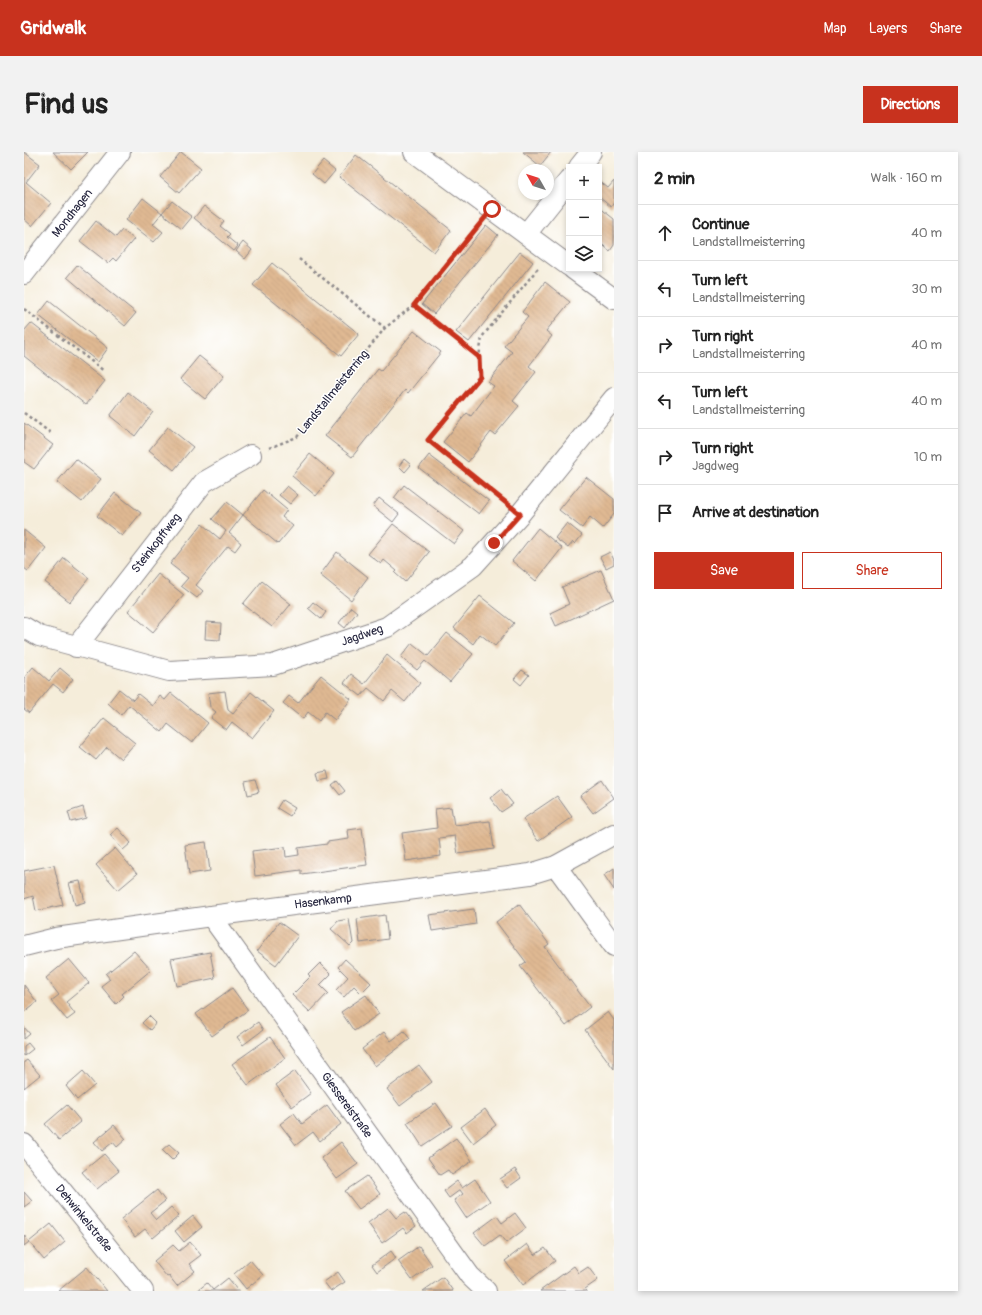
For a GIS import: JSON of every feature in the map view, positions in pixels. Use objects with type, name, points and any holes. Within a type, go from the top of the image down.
[{"type":"street","name":"Mondhagen","points":[[24,274],[120,152]]},
{"type":"street","points":[[414,152],[566,264]]},
{"type":"street","points":[[581,164],[591,152]]},
{"type":"street","points":[[526,234],[566,184]]},
{"type":"street","points":[[577,272],[614,298]]},
{"type":"street","name":"Jagdweg","points":[[24,627],[39,636],[169,671],[273,665],[387,627],[473,566],[520,514],[614,398]]},
{"type":"street","name":"Steinkopffweg","points":[[76,647],[204,482],[251,455]]},
{"type":"street","name":"Hasenkamp","points":[[24,946],[56,938],[530,874],[556,866],[614,834]]},
{"type":"street","points":[[556,866],[614,946]]},
{"type":"street","name":"Giessereistraße","points":[[211,916],[470,1276],[486,1291]]},
{"type":"street","name":"Dehwinkelstraße","points":[[24,1144],[143,1291]]},
{"type":"path","name":"Landstallmeisterring","points":[[251,455],[298,437],[385,328],[414,305],[492,209]]},
{"type":"path","points":[[520,514],[428,440],[480,377],[479,357],[482,337],[550,252]]},
{"type":"path","points":[[299,259],[385,328]]},
{"type":"path","points":[[414,305],[479,357]]},
{"type":"path","points":[[24,309],[104,371]]},
{"type":"path","points":[[24,413],[52,434]]},
{"type":"building","points":[[24,152],[40,164],[26,182],[51,203],[32,226],[24,219]]},
{"type":"building","points":[[53,152],[88,152],[71,169]]},
{"type":"building","points":[[181,152],[201,168],[179,193],[160,177]]},
{"type":"building","points":[[523,152],[551,152],[542,164],[538,164]]},
{"type":"building","points":[[356,155],[451,230],[434,252],[339,177]]},
{"type":"building","points":[[323,161],[335,171],[324,184],[312,174]]},
{"type":"building","points":[[614,181],[614,202],[611,207],[602,200],[602,183],[608,188]]},
{"type":"building","points":[[143,198],[162,213],[153,224],[163,232],[154,242],[126,220]]},
{"type":"building","points":[[172,201],[192,217],[182,229],[162,213]]},
{"type":"building","points":[[204,206],[224,221],[220,226],[230,234],[227,237],[238,246],[234,251],[194,218]]},
{"type":"building","points":[[602,209],[614,219],[614,245],[610,251],[602,244]]},
{"type":"building","points":[[96,221],[116,237],[122,230],[134,239],[116,261],[113,258],[108,263],[80,241]]},
{"type":"building","points":[[486,225],[498,235],[434,314],[422,304]]},
{"type":"building","points":[[243,242],[252,250],[245,259],[236,251]]},
{"type":"building","points":[[520,252],[533,262],[469,342],[456,332]]},
{"type":"building","points":[[272,263],[359,334],[341,356],[253,285]]},
{"type":"building","points":[[77,265],[136,313],[125,326],[67,277]]},
{"type":"building","points":[[545,282],[570,302],[546,331],[552,336],[529,366],[536,372],[513,401],[519,406],[495,435],[491,432],[468,462],[443,442],[467,413],[471,416],[494,386],[488,382],[512,352],[504,346],[528,317],[522,312]]},
{"type":"building","points":[[49,301],[108,348],[98,362],[38,315]]},
{"type":"building","points":[[31,323],[105,381],[86,405],[24,356],[24,331]]},
{"type":"building","points":[[414,331],[441,352],[408,393],[405,390],[352,457],[325,436],[378,369],[381,371]]},
{"type":"building","points":[[199,356],[224,376],[205,399],[180,379]]},
{"type":"building","points":[[128,392],[153,412],[135,436],[110,416]]},
{"type":"building","points":[[24,423],[53,445],[34,469],[24,462]]},
{"type":"building","points":[[168,427],[193,447],[174,470],[149,450]]},
{"type":"building","points":[[310,454],[334,474],[316,496],[292,476]]},
{"type":"building","points":[[429,455],[489,501],[479,514],[419,468]]},
{"type":"building","points":[[76,459],[101,479],[82,502],[57,482]]},
{"type":"building","points":[[404,459],[411,465],[405,472],[399,466]]},
{"type":"building","points":[[586,477],[614,499],[614,514],[603,528],[590,517],[582,528],[559,510]]},
{"type":"building","points":[[404,485],[464,531],[454,544],[394,498]]},
{"type":"building","points":[[287,486],[298,495],[290,504],[279,495]]},
{"type":"building","points":[[263,490],[287,510],[282,517],[293,526],[278,544],[243,515]]},
{"type":"building","points":[[115,493],[141,513],[122,536],[97,516]]},
{"type":"building","points":[[379,498],[399,514],[393,522],[373,506]]},
{"type":"building","points":[[227,502],[243,515],[229,533],[241,543],[235,551],[228,546],[196,585],[203,591],[197,598],[181,586],[188,578],[170,564],[202,524],[220,539],[226,531],[212,519]]},
{"type":"building","points":[[567,523],[582,535],[575,544],[573,542],[568,548],[555,538]]},
{"type":"building","points":[[393,524],[429,552],[405,582],[395,573],[397,571],[384,560],[381,564],[368,554]]},
{"type":"building","points":[[538,528],[562,548],[536,581],[512,561]]},
{"type":"building","points":[[24,530],[46,548],[28,571],[24,568]]},
{"type":"building","points":[[337,552],[368,577],[351,600],[320,575]]},
{"type":"building","points":[[610,552],[614,560],[614,564],[606,568],[600,557]]},
{"type":"building","points":[[64,558],[89,578],[70,602],[45,582]]},
{"type":"building","points":[[601,570],[614,599],[556,626],[550,613],[569,604],[562,587]]},
{"type":"building","points":[[158,574],[184,595],[153,632],[128,611]]},
{"type":"building","points":[[262,581],[291,604],[272,627],[243,604]]},
{"type":"building","points":[[480,596],[514,623],[495,646],[480,634],[473,644],[454,628]]},
{"type":"building","points":[[313,602],[326,612],[321,619],[308,608]]},
{"type":"building","points":[[351,607],[357,612],[345,628],[339,623]]},
{"type":"building","points":[[206,622],[221,623],[220,640],[205,639]]},
{"type":"building","points":[[447,633],[473,654],[450,682],[425,661],[417,670],[401,657],[412,643],[428,656]]},
{"type":"building","points":[[387,655],[420,683],[405,702],[392,691],[384,701],[368,688],[361,696],[344,683],[351,674],[364,684]]},
{"type":"building","points":[[33,667],[49,681],[60,668],[73,679],[63,692],[53,684],[29,713],[24,709],[24,678]]},
{"type":"building","points":[[522,670],[529,675],[521,685],[514,679]]},
{"type":"building","points":[[321,675],[351,699],[335,720],[325,712],[319,721],[308,712],[303,719],[283,703],[289,696],[298,703]]},
{"type":"building","points":[[119,689],[133,700],[138,694],[153,706],[160,696],[165,700],[171,693],[208,723],[192,743],[168,724],[162,732],[129,705],[121,715],[108,703]]},
{"type":"building","points":[[225,691],[228,710],[233,714],[251,692],[274,711],[252,738],[232,722],[226,730],[211,718],[216,712],[210,707],[208,693]]},
{"type":"building","points":[[104,718],[135,743],[121,759],[107,747],[96,760],[80,747]]},
{"type":"building","points":[[327,771],[329,779],[319,781],[317,773]]},
{"type":"building","points":[[255,780],[259,792],[248,795],[245,782]]},
{"type":"building","points":[[602,780],[614,798],[593,813],[580,796]]},
{"type":"building","points":[[337,781],[345,791],[340,795],[332,785]]},
{"type":"building","points":[[501,789],[513,804],[501,812],[490,798]]},
{"type":"building","points":[[557,796],[572,817],[538,841],[523,819]]},
{"type":"building","points":[[282,800],[295,808],[290,816],[277,808]]},
{"type":"building","points":[[83,807],[86,818],[71,822],[68,812]]},
{"type":"building","points":[[451,807],[454,825],[490,821],[494,849],[458,854],[455,836],[439,838],[441,856],[406,861],[402,833],[437,828],[435,809]]},
{"type":"building","points":[[118,828],[131,843],[123,850],[110,835]]},
{"type":"building","points":[[362,828],[367,865],[301,874],[301,870],[255,876],[252,851],[285,847],[286,857],[299,855],[298,848],[349,839],[348,830]]},
{"type":"building","points":[[206,842],[210,871],[189,874],[185,845]]},
{"type":"building","points":[[115,848],[137,874],[118,890],[96,865]]},
{"type":"building","points":[[54,865],[63,905],[36,911],[33,896],[24,899],[24,871]]},
{"type":"building","points":[[614,868],[614,890],[604,875]]},
{"type":"building","points":[[80,881],[85,902],[75,905],[69,883]]},
{"type":"building","points":[[519,904],[549,944],[545,947],[590,1007],[566,1026],[520,966],[526,962],[496,922]]},
{"type":"building","points":[[474,909],[476,924],[432,931],[429,915]]},
{"type":"building","points":[[385,915],[388,939],[360,943],[357,919]]},
{"type":"building","points":[[349,919],[353,943],[350,946],[331,929],[338,921]]},
{"type":"building","points":[[279,922],[298,936],[276,965],[257,951]]},
{"type":"building","points":[[134,951],[151,970],[122,994],[124,996],[116,1004],[101,986],[110,979],[106,974]]},
{"type":"building","points":[[210,952],[215,978],[177,986],[171,959]]},
{"type":"building","points":[[69,959],[89,983],[66,1002],[75,1014],[67,1020],[51,1001],[59,995],[46,978]]},
{"type":"building","points":[[345,959],[371,983],[361,993],[354,986],[344,997],[336,990],[348,977],[338,967]]},
{"type":"building","points":[[320,963],[331,974],[320,985],[328,993],[310,1012],[292,995],[310,977],[308,975]]},
{"type":"building","points":[[24,985],[37,1002],[24,1012]]},
{"type":"building","points":[[232,988],[248,1010],[212,1036],[196,1014]]},
{"type":"building","points":[[366,995],[379,1014],[354,1031],[341,1012]]},
{"type":"building","points":[[608,1012],[614,1020],[614,1069],[585,1030]]},
{"type":"building","points":[[149,1016],[156,1023],[150,1030],[142,1023]]},
{"type":"building","points":[[258,1022],[263,1030],[243,1045],[237,1037]]},
{"type":"building","points":[[24,1027],[30,1034],[24,1039]]},
{"type":"building","points":[[404,1031],[410,1039],[375,1066],[362,1049],[384,1032],[391,1041]]},
{"type":"building","points":[[270,1037],[285,1058],[248,1085],[232,1064]]},
{"type":"building","points":[[28,1043],[33,1049],[24,1056],[24,1046]]},
{"type":"building","points":[[27,1060],[40,1075],[24,1088],[24,1062]]},
{"type":"building","points":[[419,1065],[432,1082],[400,1106],[387,1089]]},
{"type":"building","points":[[83,1071],[95,1085],[77,1100],[66,1086]]},
{"type":"building","points":[[295,1071],[311,1093],[292,1107],[276,1085]]},
{"type":"building","points":[[436,1103],[452,1126],[422,1146],[407,1123]]},
{"type":"building","points":[[67,1105],[81,1122],[59,1140],[45,1124]]},
{"type":"building","points":[[327,1105],[341,1124],[320,1141],[313,1132],[296,1145],[280,1124],[294,1113],[302,1124]]},
{"type":"building","points":[[485,1109],[496,1125],[473,1143],[461,1127]]},
{"type":"building","points":[[114,1125],[126,1139],[117,1147],[113,1142],[102,1151],[94,1142]]},
{"type":"building","points":[[456,1138],[472,1161],[452,1175],[448,1170],[440,1175],[428,1158]]},
{"type":"building","points":[[341,1142],[358,1164],[337,1179],[321,1158]]},
{"type":"building","points":[[169,1144],[179,1153],[172,1160],[162,1150]]},
{"type":"building","points":[[104,1154],[119,1171],[97,1189],[82,1172]]},
{"type":"building","points":[[515,1169],[521,1178],[507,1188],[500,1179]]},
{"type":"building","points":[[367,1176],[380,1194],[359,1209],[345,1191]]},
{"type":"building","points":[[475,1179],[490,1201],[466,1218],[454,1200],[463,1194],[460,1190],[449,1198],[444,1191],[457,1181],[462,1188]]},
{"type":"building","points":[[157,1190],[165,1201],[150,1213],[156,1220],[171,1207],[179,1216],[153,1238],[145,1229],[135,1237],[121,1219]]},
{"type":"building","points":[[24,1192],[32,1201],[24,1207]]},
{"type":"building","points":[[388,1208],[396,1218],[405,1212],[416,1226],[407,1233],[403,1228],[382,1243],[368,1223]]},
{"type":"building","points":[[515,1213],[526,1228],[506,1243],[500,1235],[485,1246],[474,1233],[497,1216],[502,1223]]},
{"type":"building","points":[[193,1216],[202,1227],[184,1242],[175,1231]]},
{"type":"building","points":[[51,1224],[65,1242],[44,1260],[29,1242]]},
{"type":"building","points":[[24,1235],[29,1242],[24,1246]]},
{"type":"building","points":[[190,1242],[201,1255],[189,1264],[195,1271],[177,1286],[169,1276],[167,1277],[154,1261],[173,1245],[179,1251]]},
{"type":"building","points":[[527,1244],[535,1255],[545,1248],[555,1261],[523,1285],[505,1261]]},
{"type":"building","points":[[419,1246],[432,1265],[412,1280],[398,1261]]},
{"type":"building","points":[[391,1251],[396,1258],[377,1272],[372,1265]]},
{"type":"building","points":[[250,1260],[263,1275],[246,1289],[234,1274]]},
{"type":"building","points":[[574,1266],[579,1273],[588,1267],[598,1280],[585,1289],[587,1291],[540,1291]]},
{"type":"building","points":[[87,1267],[107,1291],[58,1291]]},
{"type":"building","points":[[338,1272],[345,1282],[331,1291],[324,1282]]},
{"type":"building","points":[[443,1277],[453,1291],[423,1291]]},
{"type":"building","points":[[228,1278],[239,1291],[197,1291],[207,1283],[213,1290]]},
{"type":"route","points":[[492,209],[414,305],[479,357],[480,377],[428,440],[520,514],[494,543]]}]
